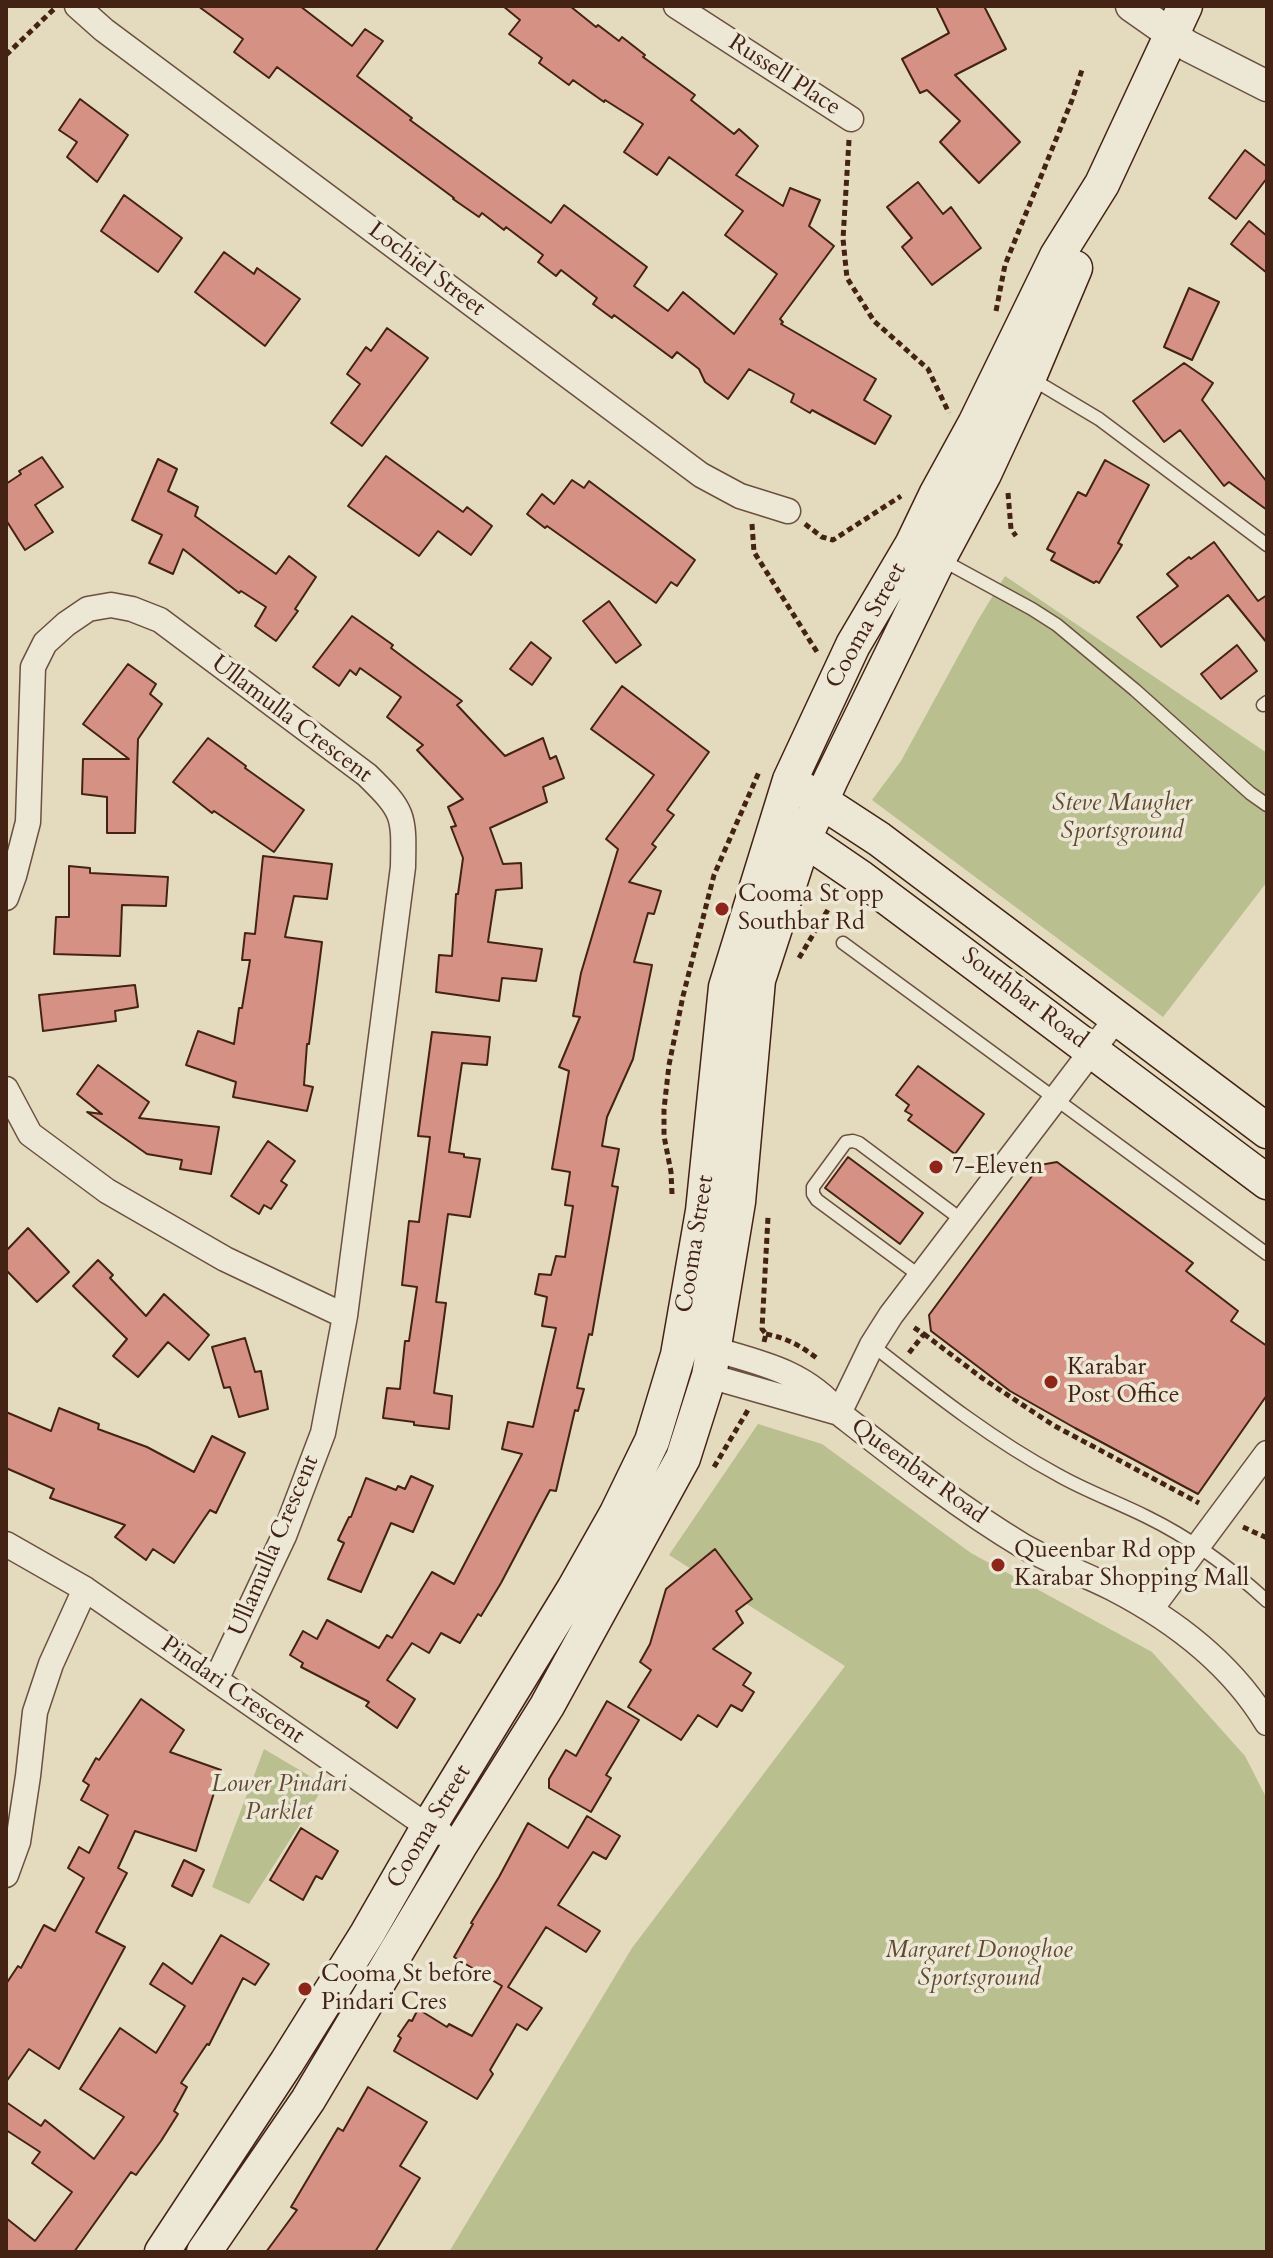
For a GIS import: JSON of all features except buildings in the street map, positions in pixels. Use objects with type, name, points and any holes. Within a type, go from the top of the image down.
[{"type":"main road","name":"Cooma Street","points":[[204,2252],[308,2100],[547,1706],[683,1458],[711,1363],[738,1202],[758,980],[790,832],[790,780],[853,645],[984,474],[1017,371],[1076,266],[1102,184],[1178,21]]},
{"type":"main road","name":"Cooma Street","points":[[162,2252],[279,2075],[367,1934],[429,1826],[574,1589],[617,1513],[652,1441],[678,1355],[703,1211],[726,987],[790,832],[821,801],[926,552]]},
{"type":"main road","name":"Southbar Road","points":[[790,780],[879,839],[1267,1131]]},
{"type":"main road","name":"Southbar Road","points":[[790,832],[861,878],[1267,1182]]},
{"type":"main road","points":[[678,1355],[711,1363]]},
{"type":"street","name":"Lochiel Street","points":[[77,6],[104,30],[701,475],[730,491],[788,511]]},
{"type":"street","name":"Russell Place","points":[[676,6],[851,119]]},
{"type":"street","points":[[1131,6],[1178,21],[1217,62],[1267,86]]},
{"type":"street","name":"Ullamulla Crescent","points":[[6,898],[28,822],[33,667],[45,643],[88,609],[111,605],[160,620],[367,775],[391,798],[402,817],[403,867],[345,1316],[323,1433],[284,1536],[216,1680]]},
{"type":"street","points":[[839,1413],[872,1345],[891,1315],[1116,1019]]},
{"type":"street","points":[[6,1089],[30,1134],[107,1191],[225,1259],[345,1316]]},
{"type":"street","name":"Queenbar Road","points":[[711,1363],[839,1413],[987,1524],[1025,1547],[1151,1609],[1188,1633],[1209,1652],[1248,1695],[1267,1723]]},
{"type":"street","points":[[1151,1609],[1267,1453]]},
{"type":"street","name":"Pindari Crescent","points":[[6,1544],[85,1589],[460,1845]]},
{"type":"street","points":[[6,1875],[18,1842],[35,1712],[51,1664],[85,1589]]},
{"type":"lane","points":[[1017,371],[1099,419],[1267,545]]},
{"type":"lane","points":[[926,552],[1057,625],[1267,805]]},
{"type":"lane","points":[[843,943],[1267,1254]]},
{"type":"lane","points":[[920,1276],[813,1194],[813,1187],[846,1142],[859,1143],[962,1220]]},
{"type":"lane","points":[[872,1345],[1003,1443],[1057,1475],[1145,1516],[1197,1547],[1267,1601]]},
{"type":"path","points":[[6,55],[57,6]]},
{"type":"path","points":[[996,317],[1001,276],[1083,67]]},
{"type":"path","points":[[851,119],[843,239],[847,278],[874,321],[931,372],[952,418]]},
{"type":"path","points":[[750,499],[754,552],[820,656]]},
{"type":"path","points":[[924,1334],[982,1378],[1053,1425],[1150,1475],[1220,1516],[1267,1538]]},
{"type":"green space","name":"Steve Maugher Sportsground","points":[[1005,576],[1267,753],[1267,882],[1163,1017],[872,800],[901,761]]},
{"type":"green space","name":"Margaret Donoghoe Sportsground","points":[[758,1424],[822,1444],[971,1553],[1152,1652],[1245,1756],[1267,1799],[1267,2252],[449,2252],[632,1948],[845,1666],[669,1555]]},
{"type":"green space","name":"Lower Pindari Parklet","points":[[264,1749],[325,1785],[249,1904],[212,1887]]},
{"type":"place","name":"Cooma St opp Southbar Rd","points":[[722,909]]},
{"type":"place","name":"7-Eleven","points":[[936,1167]]},
{"type":"place","name":"Karabar Post Office","points":[[1051,1382]]},
{"type":"place","name":"Queenbar Rd opp Karabar Shopping Mall","points":[[998,1565]]},
{"type":"place","name":"Cooma St before Pindari Cres","points":[[305,1989]]}]
